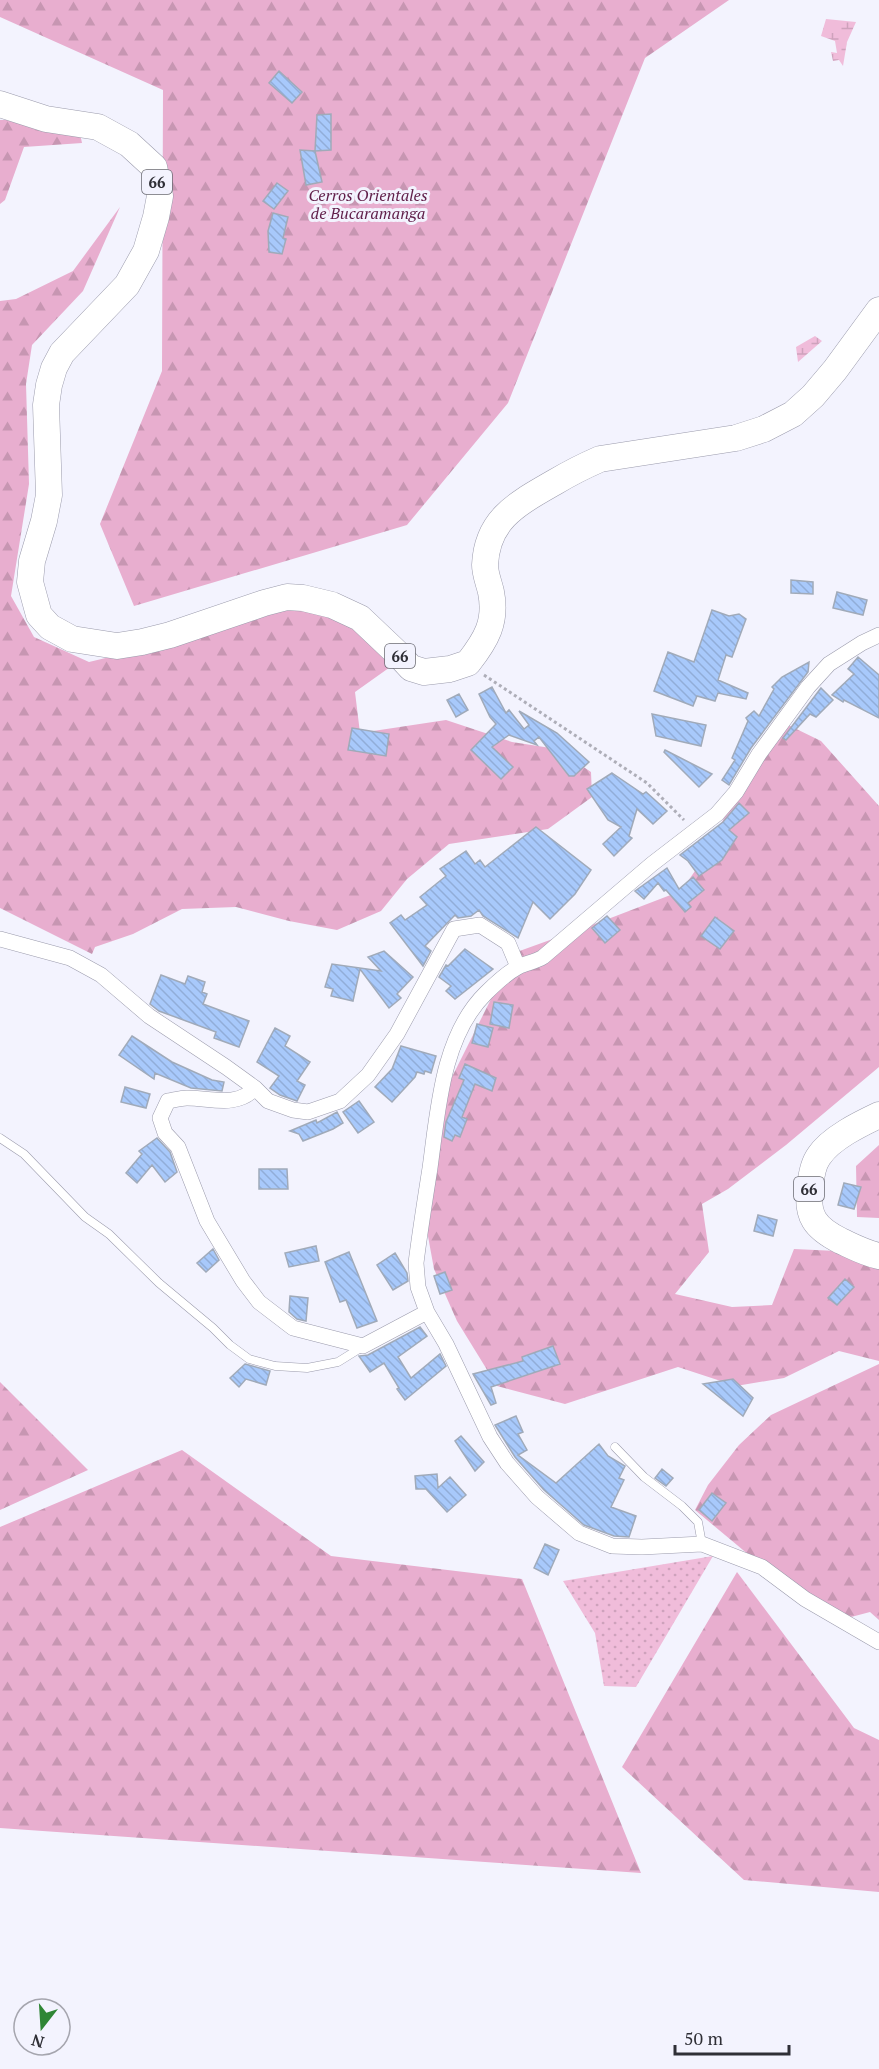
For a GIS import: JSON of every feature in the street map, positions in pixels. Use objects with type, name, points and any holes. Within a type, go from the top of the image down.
[{"type":"highway","name":"66","points":[[0,104],[46,119],[98,127],[129,144],[154,167],[160,196],[146,251],[127,285],[62,353],[49,385],[46,405],[49,495],[32,561],[30,582],[39,615],[50,627],[72,639],[117,646],[170,635],[287,597],[303,598],[332,604],[360,618],[411,668],[424,672],[450,669],[468,663]]},
{"type":"highway","points":[[468,663],[490,630],[493,615],[485,567],[488,548],[505,515],[520,501],[579,467],[600,459],[736,438],[764,429],[793,414],[813,396],[835,370],[879,310]]},
{"type":"highway","name":"66","points":[[879,1114],[839,1137],[819,1156],[813,1171],[809,1197],[812,1217],[822,1231],[865,1253],[879,1256]]},
{"type":"street","points":[[879,635],[829,664],[808,687],[759,754],[736,792],[717,814],[694,830],[543,957],[518,967],[485,993],[469,1012],[455,1041],[438,1101],[416,1263],[418,1287],[427,1312],[446,1344],[490,1437],[507,1462],[537,1497],[579,1533],[612,1546],[702,1544],[762,1567],[805,1599],[879,1642]]},
{"type":"street","points":[[0,939],[70,958],[101,975],[150,1016],[255,1088],[268,1101],[293,1110],[308,1112],[340,1101],[368,1075],[397,1034],[454,929],[480,925],[508,943],[518,967]]},
{"type":"street","points":[[255,1088],[248,1095],[237,1099],[215,1101],[186,1098],[168,1101],[160,1118],[165,1133],[178,1147],[207,1221],[243,1281],[259,1302],[293,1328],[363,1346],[427,1312]]},
{"type":"lane","points":[[0,1138],[24,1154],[85,1217],[109,1234],[159,1283],[249,1359],[275,1366],[307,1368],[338,1362],[363,1346]]},
{"type":"lane","points":[[615,1447],[644,1477],[682,1506],[698,1522],[702,1544]]},
{"type":"path","points":[[468,663],[646,783],[694,830]]},
{"type":"green space","name":"Cerros Orientales de Bucaramanga","points":[[0,0],[729,0],[645,58],[508,403],[407,525],[134,606],[100,524],[162,371],[163,90],[0,17]]},
{"type":"green space","points":[[826,19],[856,22],[847,42],[843,66],[839,60],[833,61],[831,52],[837,53],[835,41],[821,36]]},
{"type":"green space","points":[[77,119],[82,143],[24,147],[5,200],[0,204],[0,120]]},
{"type":"green space","points":[[120,207],[83,291],[32,345],[26,384],[29,484],[11,596],[34,637],[89,662],[118,655],[284,600],[339,611],[393,665],[355,692],[360,733],[446,720],[512,742],[557,749],[591,772],[592,797],[548,829],[449,844],[407,879],[381,911],[337,930],[289,921],[236,907],[182,909],[133,934],[95,947],[92,954],[0,908],[0,301],[16,299],[73,271]]},
{"type":"green space","points":[[815,336],[822,341],[798,362],[796,347]]},
{"type":"green space","points":[[782,722],[821,741],[879,806],[879,1067],[786,1145],[728,1189],[702,1204],[709,1252],[675,1294],[732,1307],[772,1305],[794,1249],[879,1253],[879,1361],[839,1351],[784,1378],[736,1386],[678,1367],[565,1404],[497,1386],[457,1321],[434,1269],[421,1198],[449,1083],[514,953],[681,891],[704,858],[732,802]]},
{"type":"green space","points":[[879,1145],[879,1218],[857,1217],[856,1166]]},
{"type":"green space","points":[[879,1364],[879,1620],[870,1612],[836,1621],[803,1600],[695,1510],[708,1485],[739,1445],[771,1415]]},
{"type":"green space","points":[[0,1382],[88,1470],[0,1510]]},
{"type":"green space","points":[[182,1450],[331,1556],[522,1579],[641,1873],[0,1828],[0,1527]]},
{"type":"green space","points":[[713,1556],[636,1687],[604,1686],[595,1633],[563,1581]]},
{"type":"green space","points":[[737,1572],[854,1728],[879,1740],[879,1892],[744,1880],[622,1767]]},
{"type":"building","points":[[279,71],[302,92],[292,103],[269,83]]},
{"type":"building","points":[[331,114],[331,150],[315,151],[317,115]]},
{"type":"building","points":[[300,150],[315,151],[322,182],[306,185]]},
{"type":"building","points":[[277,183],[288,191],[274,209],[263,201]]},
{"type":"building","points":[[273,213],[288,217],[282,254],[269,252],[268,231]]},
{"type":"building","points":[[791,580],[813,582],[813,594],[791,593]]},
{"type":"building","points":[[837,592],[867,600],[863,615],[833,608]]},
{"type":"building","points":[[712,610],[729,616],[739,614],[746,619],[732,657],[726,655],[718,680],[748,693],[746,699],[718,693],[715,701],[697,696],[693,706],[654,691],[668,652],[694,662]]},
{"type":"building","points":[[858,657],[879,675],[879,718],[832,695],[854,674],[848,669]]},
{"type":"building","points":[[809,662],[808,672],[751,748],[729,785],[722,780],[735,760],[732,758],[748,721],[746,718],[754,711],[759,716],[774,689],[772,687],[782,677]]},
{"type":"building","points":[[492,687],[506,713],[509,710],[524,729],[529,725],[519,711],[557,733],[589,762],[574,776],[569,776],[539,737],[534,741],[537,745],[509,735],[492,747],[513,767],[501,779],[471,750],[496,724],[479,694]]},
{"type":"building","points":[[821,688],[833,700],[816,717],[810,714],[786,740],[783,738]]},
{"type":"building","points":[[459,694],[468,710],[456,717],[447,700]]},
{"type":"building","points":[[652,714],[706,725],[701,746],[656,736]]},
{"type":"building","points":[[352,728],[389,734],[386,756],[348,750]]},
{"type":"building","points":[[665,750],[712,774],[699,787],[664,752]]},
{"type":"building","points":[[612,773],[643,794],[646,792],[667,811],[653,824],[637,809],[629,836],[632,838],[614,856],[603,844],[621,827],[608,820],[587,789]]},
{"type":"building","points":[[739,803],[749,813],[729,830],[737,837],[722,860],[699,876],[688,861],[680,855],[723,822]]},
{"type":"building","points":[[536,827],[591,870],[575,894],[550,919],[533,902],[518,938],[483,916],[479,910],[471,916],[458,918],[455,915],[425,946],[431,951],[423,966],[390,923],[401,915],[405,920],[427,905],[420,897],[446,876],[440,869],[466,851],[475,864],[480,860],[485,867]]},
{"type":"building","points":[[667,868],[679,889],[693,877],[704,890],[688,903],[691,907],[685,912],[658,883],[644,899],[635,891]]},
{"type":"building","points":[[607,916],[620,930],[605,943],[592,928]]},
{"type":"building","points":[[715,917],[734,931],[720,949],[701,936]]},
{"type":"building","points":[[465,949],[493,969],[455,999],[446,991],[451,986],[439,977],[446,965],[448,966]]},
{"type":"building","points":[[384,951],[413,977],[397,994],[401,998],[389,1008],[360,969],[353,1001],[331,996],[333,989],[325,987],[332,964],[381,971],[368,957]]},
{"type":"building","points":[[161,975],[185,984],[188,976],[205,982],[202,992],[207,994],[203,1004],[249,1021],[239,1047],[214,1038],[216,1032],[159,1011],[150,1004]]},
{"type":"building","points":[[494,1002],[513,1005],[509,1028],[490,1024]]},
{"type":"building","points":[[477,1024],[493,1028],[488,1047],[472,1043]]},
{"type":"building","points":[[275,1028],[290,1036],[285,1046],[310,1062],[297,1081],[305,1085],[297,1101],[280,1095],[270,1088],[279,1076],[257,1062]]},
{"type":"building","points":[[132,1036],[172,1062],[212,1080],[224,1082],[222,1091],[191,1088],[155,1073],[154,1079],[119,1055]]},
{"type":"building","points":[[401,1046],[436,1056],[431,1073],[417,1072],[392,1102],[375,1087],[392,1069]]},
{"type":"building","points":[[465,1064],[496,1078],[492,1091],[475,1084],[462,1117],[467,1119],[460,1137],[455,1135],[452,1141],[444,1137],[446,1122],[464,1080],[459,1078]]},
{"type":"building","points":[[125,1087],[150,1094],[146,1108],[121,1102]]},
{"type":"building","points":[[359,1101],[374,1122],[358,1133],[343,1112]]},
{"type":"building","points":[[337,1112],[343,1123],[333,1129],[303,1141],[299,1134],[290,1131],[316,1120],[317,1123]]},
{"type":"building","points":[[157,1138],[170,1152],[177,1172],[165,1182],[152,1165],[137,1183],[126,1173],[142,1154],[139,1151]]},
{"type":"building","points":[[259,1169],[287,1169],[288,1189],[259,1189]]},
{"type":"building","points":[[844,1183],[861,1187],[854,1209],[838,1205]]},
{"type":"building","points":[[758,1215],[777,1220],[773,1236],[754,1231]]},
{"type":"building","points":[[316,1246],[319,1261],[289,1267],[285,1253]]},
{"type":"building","points":[[213,1249],[219,1260],[206,1272],[197,1263]]},
{"type":"building","points":[[349,1252],[377,1321],[357,1328],[346,1300],[340,1302],[325,1262]]},
{"type":"building","points":[[395,1253],[407,1273],[408,1281],[393,1290],[377,1265]]},
{"type":"building","points":[[445,1272],[452,1290],[440,1294],[434,1276]]},
{"type":"building","points":[[845,1279],[854,1287],[837,1305],[828,1298]]},
{"type":"building","points":[[290,1296],[308,1298],[306,1321],[297,1319],[289,1312]]},
{"type":"building","points":[[420,1327],[427,1336],[398,1357],[411,1378],[440,1354],[446,1366],[405,1400],[384,1363],[370,1372],[359,1356],[368,1355]]},
{"type":"building","points":[[553,1346],[560,1364],[491,1387],[496,1403],[491,1405],[473,1374],[523,1361],[522,1357]]},
{"type":"building","points":[[245,1364],[270,1371],[266,1385],[246,1379],[239,1387],[230,1378]]},
{"type":"building","points":[[733,1379],[753,1398],[743,1416],[703,1384]]},
{"type":"building","points":[[516,1416],[523,1432],[518,1434],[527,1450],[518,1455],[556,1483],[599,1444],[608,1456],[625,1466],[619,1478],[624,1480],[611,1507],[636,1516],[629,1537],[614,1536],[584,1525],[544,1490],[515,1457],[495,1425]]},
{"type":"building","points":[[461,1436],[484,1462],[475,1471],[455,1441]]},
{"type":"building","points":[[662,1469],[673,1478],[666,1486],[655,1478]]},
{"type":"building","points":[[437,1474],[438,1488],[450,1477],[466,1495],[447,1512],[426,1489],[416,1489],[415,1476]]},
{"type":"building","points":[[712,1493],[726,1503],[712,1521],[699,1510]]},
{"type":"building","points":[[545,1544],[559,1550],[548,1575],[534,1568]]}]
